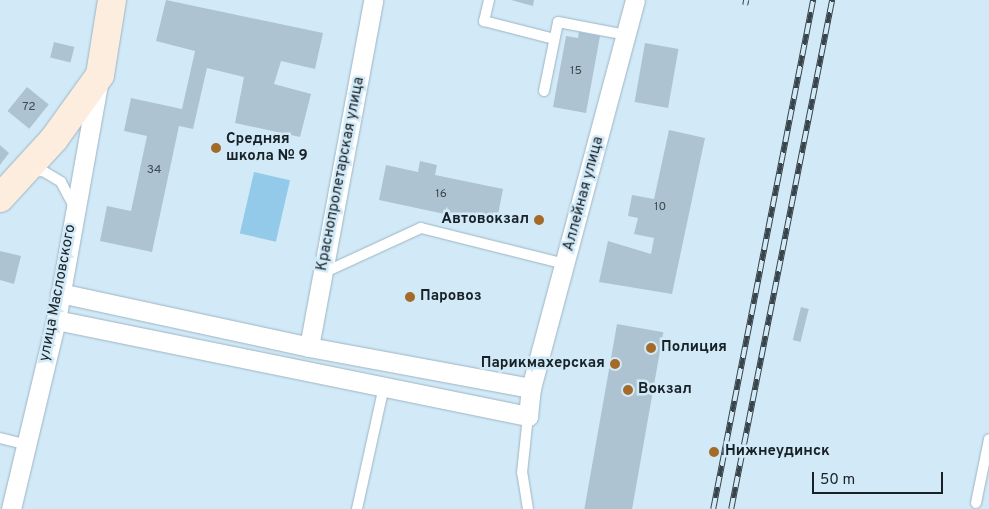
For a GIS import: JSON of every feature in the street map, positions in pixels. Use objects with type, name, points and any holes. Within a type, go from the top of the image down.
[{"type":"street","name":"улица Масловского","points":[[11,509],[24,444],[56,320],[112,0]]},
{"type":"street","name":"Краснопролетарская улица","points":[[309,348],[373,0]]},
{"type":"street","name":"Аллейная улица","points":[[528,416],[531,388],[635,0]]},
{"type":"street","name":"улица Масловского","points":[[0,198],[54,139],[100,75]]},
{"type":"street","points":[[60,293],[309,348],[531,388]]},
{"type":"street","points":[[56,320],[528,416]]},
{"type":"lane","points":[[489,0],[484,21],[554,39]]},
{"type":"lane","points":[[544,91],[558,22],[626,35]]},
{"type":"lane","points":[[23,173],[42,171],[61,182],[75,207]]},
{"type":"lane","points":[[323,273],[421,228],[565,264]]},
{"type":"lane","points":[[357,509],[384,386]]},
{"type":"lane","points":[[528,416],[522,473],[528,509]]},
{"type":"lane","points":[[0,438],[24,444]]},
{"type":"lane","points":[[976,503],[989,439]]},
{"type":"shaded area","points":[[254,172],[290,180],[276,242],[240,233]]},
{"type":"building","points":[[166,0],[323,33],[315,69],[281,61],[274,84],[311,94],[300,137],[235,123],[244,77],[207,68],[193,129],[179,126],[152,252],[100,241],[107,206],[131,211],[147,136],[124,131],[131,98],[182,109],[195,51],[156,41]]},
{"type":"building","points":[[511,0],[534,0],[533,6]]},
{"type":"building","points":[[579,32],[600,36],[586,113],[553,107],[566,36],[578,38]]},
{"type":"building","points":[[54,42],[74,47],[71,63],[50,58]]},
{"type":"building","points":[[645,43],[678,49],[668,108],[635,102]]},
{"type":"building","points":[[27,87],[49,105],[29,129],[7,111]]},
{"type":"building","points":[[669,130],[705,138],[672,294],[599,282],[608,241],[651,254],[654,238],[634,234],[638,218],[628,216],[632,195],[654,199]]},
{"type":"building","points":[[0,145],[9,153],[0,165]]},
{"type":"building","points":[[420,161],[437,165],[435,175],[503,189],[496,225],[379,200],[386,165],[418,172]]},
{"type":"building","points":[[0,251],[21,256],[14,284],[0,280]]},
{"type":"building","points":[[801,307],[809,309],[801,342],[793,340]]},
{"type":"building","name":"Вокзал","points":[[617,324],[663,332],[632,509],[584,509]]},
{"type":"railway","points":[[745,5],[746,0]]},
{"type":"railway","points":[[713,509],[813,0]]},
{"type":"railway","points":[[731,509],[832,0]]},
{"type":"place","name":"Средняя школа № 9","points":[[216,148]]},
{"type":"place","name":"Автовокзал","points":[[539,220]]},
{"type":"place","name":"Паровоз","points":[[410,297]]},
{"type":"place","name":"Полиция","points":[[651,348]]},
{"type":"place","name":"Парикмахерская","points":[[615,364]]},
{"type":"place","name":"Вокзал","points":[[628,390]]},
{"type":"place","name":"Нижнеудинск","points":[[714,452]]}]
